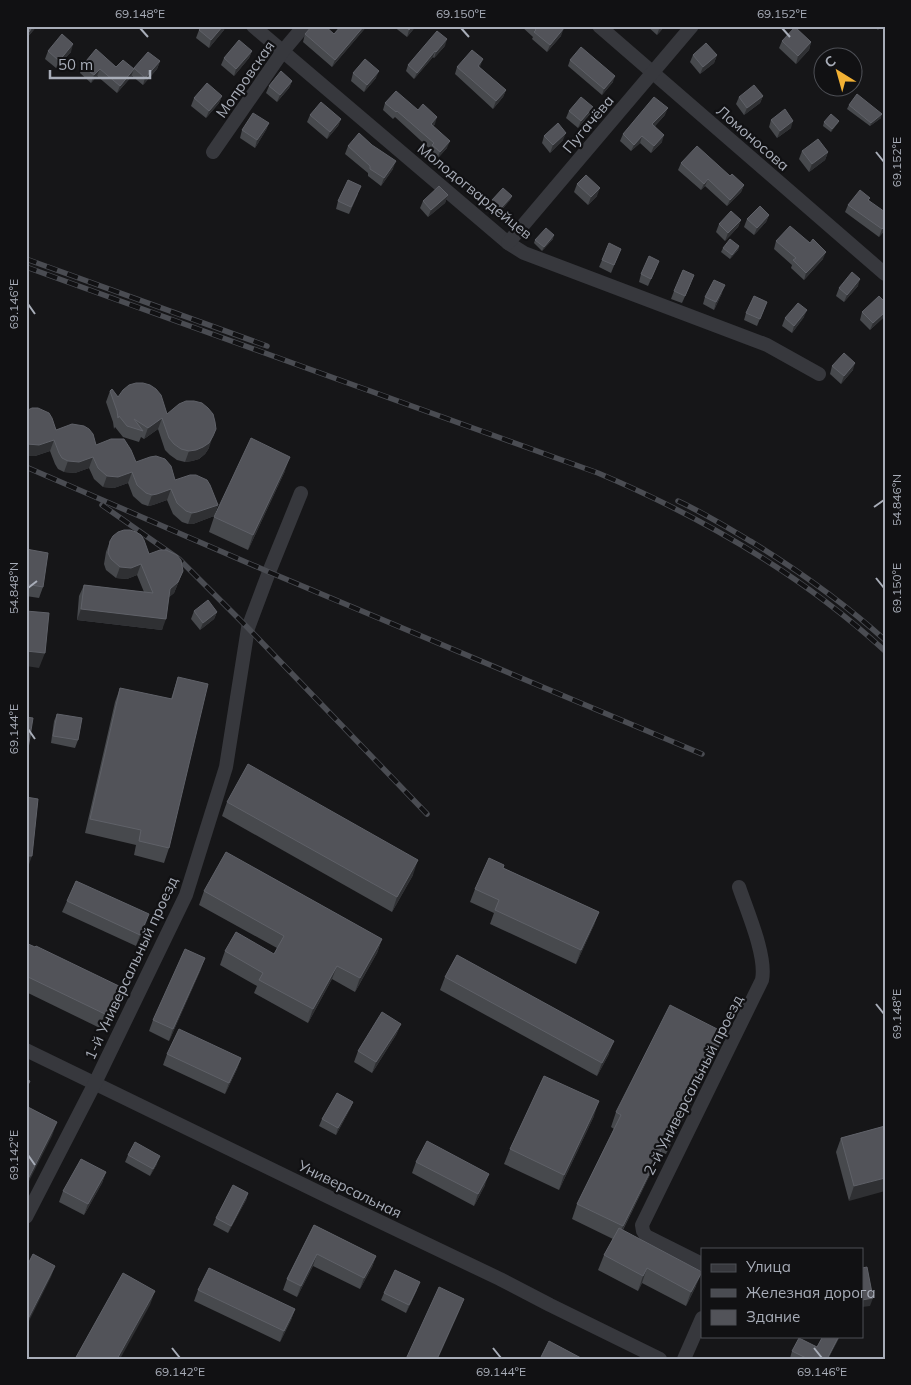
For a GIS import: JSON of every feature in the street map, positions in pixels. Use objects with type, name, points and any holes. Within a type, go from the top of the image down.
[{"type":"street","name":"Молодогвардейцев","points":[[253,26],[508,243],[524,253],[767,345],[818,374]]},
{"type":"street","name":"Мопровская","points":[[213,152],[283,51],[304,26]]},
{"type":"street","name":"Ломоносова","points":[[599,26],[883,270]]},
{"type":"street","name":"Пугачёва","points":[[508,243],[692,26]]},
{"type":"street","name":"1-й Универсальный проезд","points":[[26,1217],[95,1083],[186,895],[226,767],[248,628],[301,493]]},
{"type":"street","name":"2-й Универсальный проезд","points":[[701,1264],[646,1236],[642,1225],[762,980],[764,972],[761,954],[739,887]]},
{"type":"street","name":"Универсальная","points":[[26,1050],[500,1278],[550,1305],[660,1359]]},
{"type":"street","points":[[684,1359],[701,1320]]},
{"type":"building","points":[[26,26],[33,26],[29,32],[26,30]]},
{"type":"building","points":[[203,26],[223,26],[211,40],[199,30]]},
{"type":"building","points":[[312,26],[325,26],[334,34],[341,26],[364,26],[335,60],[305,34]]},
{"type":"building","points":[[405,26],[413,26],[409,30]]},
{"type":"building","points":[[532,26],[562,26],[564,28],[550,45],[534,32],[536,30]]},
{"type":"building","points":[[795,27],[811,42],[798,56],[782,41]]},
{"type":"building","points":[[437,31],[447,39],[417,73],[408,65]]},
{"type":"building","points":[[62,34],[73,44],[59,61],[48,51]]},
{"type":"building","points":[[239,40],[252,51],[236,69],[224,58]]},
{"type":"building","points":[[706,43],[717,55],[703,67],[693,55]]},
{"type":"building","points":[[581,47],[615,76],[604,89],[570,60]]},
{"type":"building","points":[[96,49],[116,67],[123,60],[134,69],[120,86],[100,69],[94,75],[82,66]]},
{"type":"building","points":[[472,50],[483,59],[478,66],[506,90],[496,101],[457,67]]},
{"type":"building","points":[[148,52],[160,61],[145,78],[134,68]]},
{"type":"building","points":[[365,59],[379,71],[367,85],[353,73]]},
{"type":"building","points":[[281,71],[292,81],[280,95],[269,86]]},
{"type":"building","points":[[207,83],[222,96],[209,111],[194,98]]},
{"type":"building","points":[[754,85],[763,96],[747,108],[739,97]]},
{"type":"building","points":[[396,91],[418,110],[423,104],[437,117],[431,124],[450,141],[440,152],[432,145],[434,143],[385,103]]},
{"type":"building","points":[[581,97],[593,107],[581,121],[569,111]]},
{"type":"building","points":[[654,97],[668,108],[652,124],[664,135],[654,146],[642,136],[634,145],[623,134]]},
{"type":"building","points":[[854,98],[862,98],[882,114],[871,123],[849,105]]},
{"type":"building","points":[[321,102],[341,119],[330,132],[310,115]]},
{"type":"building","points":[[785,109],[793,121],[780,131],[771,120]]},
{"type":"building","points":[[253,113],[269,123],[257,140],[242,130]]},
{"type":"building","points":[[831,114],[839,121],[832,129],[824,122]]},
{"type":"building","points":[[558,123],[566,133],[553,145],[544,136]]},
{"type":"building","points":[[359,133],[372,145],[396,161],[384,178],[370,169],[370,166],[348,146]]},
{"type":"building","points":[[818,139],[828,152],[812,164],[802,151]]},
{"type":"building","points":[[697,146],[730,176],[732,174],[744,185],[730,200],[708,179],[704,184],[681,163]]},
{"type":"building","points":[[586,175],[600,188],[591,197],[577,184]]},
{"type":"building","points":[[348,180],[361,186],[351,207],[338,201]]},
{"type":"building","points":[[439,186],[448,195],[431,210],[423,201]]},
{"type":"building","points":[[503,188],[512,196],[501,208],[492,200]]},
{"type":"building","points":[[860,190],[870,198],[868,200],[885,212],[885,226],[882,229],[848,205]]},
{"type":"building","points":[[760,206],[769,215],[757,228],[747,219]]},
{"type":"building","points":[[731,211],[741,220],[728,233],[719,224]]},
{"type":"building","points":[[790,226],[810,243],[813,239],[826,252],[806,273],[793,260],[796,258],[776,241]]},
{"type":"building","points":[[546,228],[554,235],[544,247],[535,240]]},
{"type":"building","points":[[730,239],[739,246],[732,255],[723,248]]},
{"type":"building","points":[[609,243],[621,249],[614,265],[602,260]]},
{"type":"building","points":[[649,256],[659,261],[651,279],[641,274]]},
{"type":"building","points":[[683,270],[694,275],[685,296],[674,291]]},
{"type":"building","points":[[852,272],[860,279],[847,295],[839,288]]},
{"type":"building","points":[[714,280],[725,285],[716,302],[705,297]]},
{"type":"building","points":[[754,296],[767,302],[760,319],[746,313]]},
{"type":"building","points":[[879,296],[885,302],[885,312],[873,323],[862,312]]},
{"type":"building","points":[[798,303],[807,310],[794,326],[785,318]]},
{"type":"building","points":[[844,353],[855,363],[844,376],[832,366]]},
{"type":"building","points":[[136,383],[150,385],[156,389],[161,395],[167,414],[186,401],[202,403],[213,414],[215,422],[216,429],[209,443],[196,450],[181,449],[169,438],[162,418],[148,428],[134,419],[143,431],[127,426],[119,416],[118,418],[110,391],[112,389],[118,397],[129,385]]},
{"type":"building","points":[[38,408],[49,413],[56,430],[72,424],[84,426],[93,434],[96,445],[111,439],[124,439],[136,462],[156,456],[165,459],[171,466],[175,480],[196,475],[207,480],[218,505],[192,513],[186,511],[177,503],[171,489],[152,495],[146,493],[137,485],[132,472],[118,477],[107,476],[98,468],[93,457],[79,462],[68,461],[62,458],[54,440],[39,445],[26,444],[26,411]]},
{"type":"building","points":[[251,438],[290,457],[253,535],[214,517]]},
{"type":"building","points":[[124,530],[130,530],[141,535],[149,554],[166,550],[177,555],[181,560],[183,571],[178,582],[170,589],[166,619],[81,609],[84,585],[153,593],[141,564],[131,568],[120,567],[111,559],[108,553],[113,536]]},
{"type":"building","points":[[26,549],[48,553],[43,587],[26,584]]},
{"type":"building","points":[[208,600],[217,612],[203,623],[194,611]]},
{"type":"building","points":[[26,611],[49,613],[45,653],[26,651]]},
{"type":"building","points":[[178,677],[208,684],[169,848],[139,841],[141,830],[90,819],[120,688],[172,699]]},
{"type":"building","points":[[57,714],[82,718],[78,740],[53,736]]},
{"type":"building","points":[[26,717],[33,718],[27,755],[26,754]]},
{"type":"building","points":[[248,764],[418,860],[397,897],[227,802]]},
{"type":"building","points":[[26,797],[38,799],[32,856],[26,856]]},
{"type":"building","points":[[226,852],[382,939],[360,978],[337,966],[313,1009],[259,980],[263,973],[225,951],[236,932],[274,954],[284,936],[204,891]]},
{"type":"building","points":[[489,858],[504,865],[503,868],[599,912],[581,950],[495,910],[499,900],[475,889]]},
{"type":"building","points":[[76,881],[149,914],[140,935],[67,901]]},
{"type":"building","points":[[26,943],[123,988],[109,1016],[26,976]]},
{"type":"building","points":[[185,949],[205,958],[173,1029],[153,1020]]},
{"type":"building","points":[[457,955],[614,1041],[602,1063],[445,977]]},
{"type":"building","points":[[670,1005],[725,1033],[671,1140],[667,1138],[623,1226],[577,1204],[621,1115],[616,1112]]},
{"type":"building","points":[[382,1012],[401,1024],[376,1062],[358,1051]]},
{"type":"building","points":[[179,1029],[241,1058],[229,1083],[167,1054]]},
{"type":"building","points":[[544,1076],[599,1101],[564,1175],[510,1149]]},
{"type":"building","points":[[26,1079],[30,1081],[26,1089]]},
{"type":"building","points":[[337,1093],[353,1102],[338,1128],[322,1119]]},
{"type":"building","points":[[26,1106],[57,1122],[26,1183]]},
{"type":"building","points":[[885,1126],[885,1178],[854,1186],[841,1138]]},
{"type":"building","points":[[427,1141],[489,1174],[478,1194],[416,1162]]},
{"type":"building","points":[[135,1142],[160,1156],[153,1169],[128,1155]]},
{"type":"building","points":[[81,1159],[106,1172],[88,1204],[63,1191]]},
{"type":"building","points":[[233,1185],[248,1193],[231,1226],[216,1218]]},
{"type":"building","points":[[314,1225],[376,1256],[364,1278],[317,1254],[301,1286],[287,1279]]},
{"type":"building","points":[[619,1228],[701,1271],[701,1274],[691,1292],[647,1268],[643,1276],[604,1255]]},
{"type":"building","points":[[33,1254],[55,1266],[28,1319],[26,1318],[26,1268]]},
{"type":"building","points":[[867,1267],[873,1298],[864,1300],[864,1268]]},
{"type":"building","points":[[209,1268],[295,1309],[284,1331],[198,1290]]},
{"type":"building","points":[[395,1270],[420,1282],[409,1305],[384,1293]]},
{"type":"building","points":[[123,1273],[155,1291],[117,1359],[75,1359]]},
{"type":"building","points":[[439,1287],[464,1299],[437,1359],[406,1359]]},
{"type":"building","points":[[799,1338],[817,1347],[822,1338],[838,1338],[827,1359],[808,1359],[792,1351]]},
{"type":"building","points":[[549,1341],[581,1358],[540,1359]]},
{"type":"railway","points":[[26,259],[267,346]]},
{"type":"railway","points":[[26,267],[598,473],[637,490],[712,528],[785,572],[853,623],[885,651]]},
{"type":"railway","points":[[26,467],[269,572],[702,754]]},
{"type":"railway","points":[[678,501],[725,526],[787,564],[837,600],[885,640]]},
{"type":"railway","points":[[102,505],[179,559],[427,814]]}]
